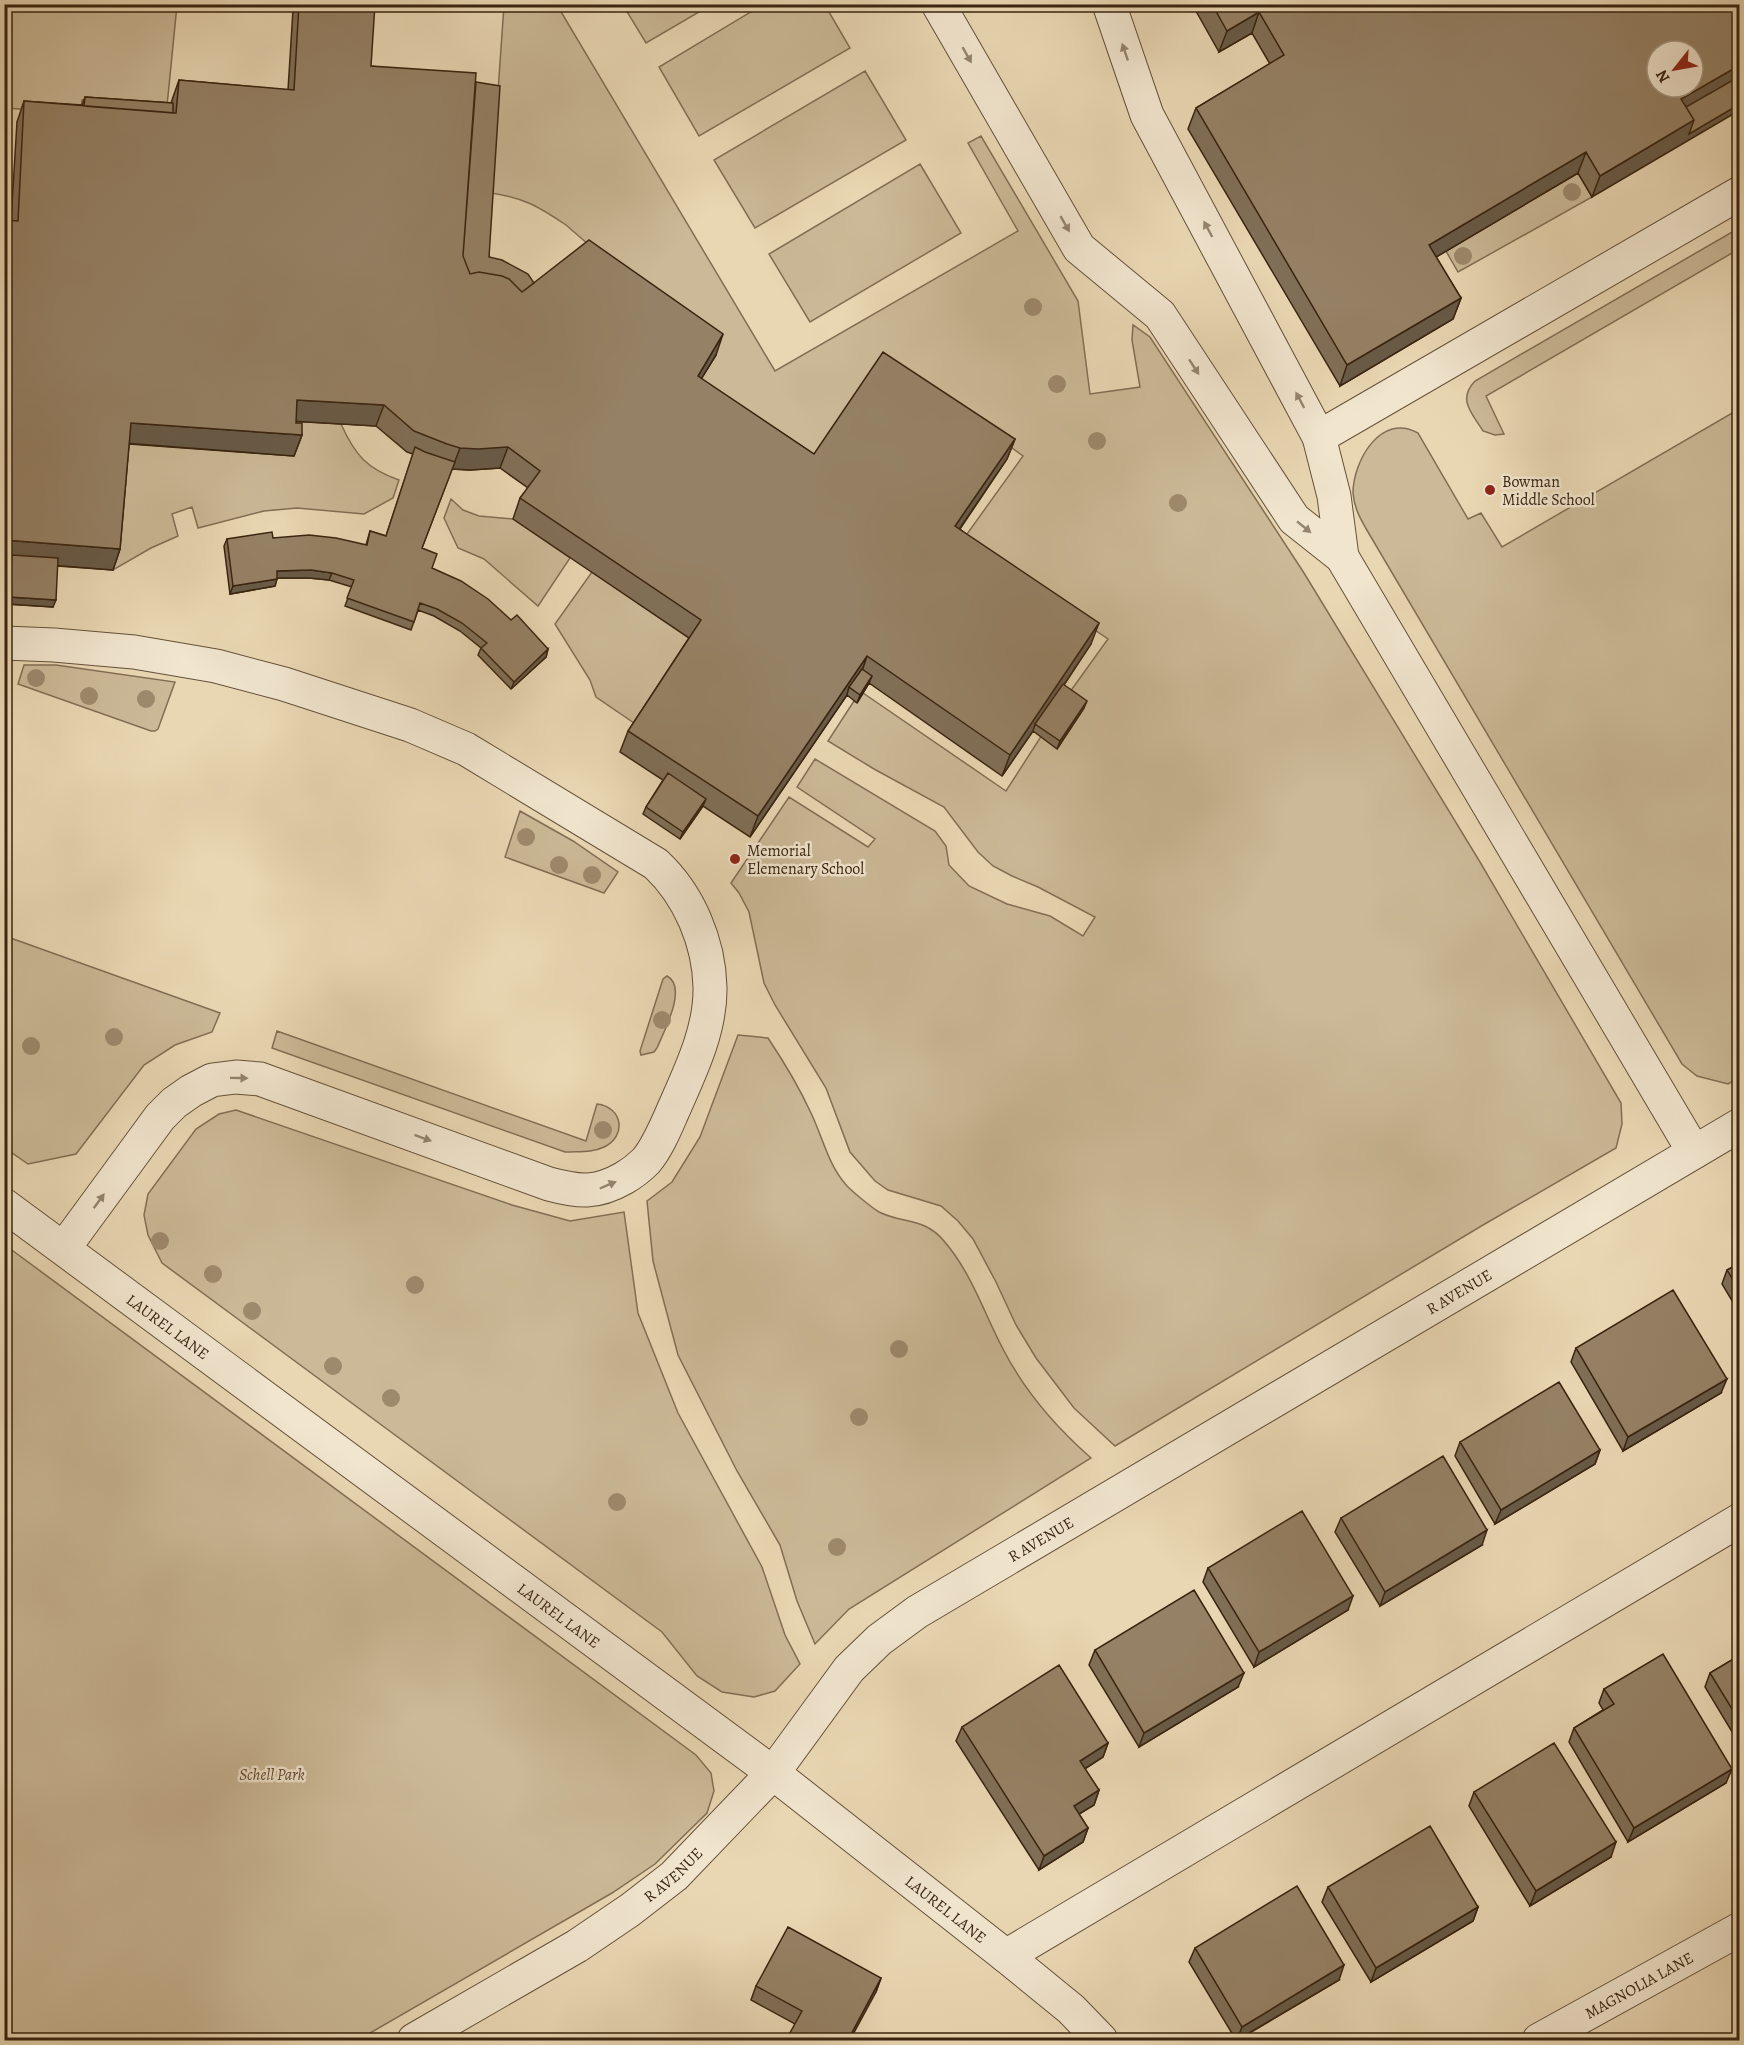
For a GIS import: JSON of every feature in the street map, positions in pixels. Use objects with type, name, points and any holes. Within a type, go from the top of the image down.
[{"type":"street","points":[[938,4],[1079,248],[1160,315],[1294,519],[1342,557],[1694,1152]]},
{"type":"street","points":[[1109,4],[1147,115],[1319,437],[1334,496],[1342,557]]},
{"type":"street","points":[[1319,437],[1740,193]]},
{"type":"street","points":[[4,643],[134,652],[216,666],[284,684],[410,725],[466,749],[656,864],[672,879],[699,929],[707,957],[710,988],[708,1015],[693,1068],[663,1133],[646,1161],[625,1178],[599,1189],[575,1191],[549,1184],[260,1079],[224,1078],[212,1080],[191,1091],[160,1117],[64,1248]]},
{"type":"street","name":"R AVENUE","points":[[414,2040],[577,1946],[630,1910],[674,1876],[773,1773],[849,1669],[879,1640],[917,1612],[1740,1125]]},
{"type":"street","name":"LAUREL LANE","points":[[4,1205],[773,1773],[1006,1956],[1071,2009],[1101,2040]]},
{"type":"street","points":[[1006,1956],[1740,1520]]},
{"type":"street","name":"MAGNOLIA LANE","points":[[1539,2040],[1740,1929]]},
{"type":"green space","points":[[764,4],[825,5],[850,48],[699,136],[659,67]]},
{"type":"green space","points":[[4,5],[177,5],[167,106],[82,100],[81,113],[5,108]]},
{"type":"green space","points":[[504,5],[557,5],[775,371],[1018,231],[968,143],[981,136],[1078,301],[1090,394],[1140,387],[1132,340],[1133,325],[1150,337],[1304,573],[1480,862],[1621,1103],[1622,1124],[1616,1148],[1483,1225],[1115,1446],[1074,1408],[1036,1358],[1016,1325],[973,1239],[958,1221],[941,1206],[888,1190],[875,1181],[850,1152],[826,1088],[764,983],[749,912],[731,883],[789,797],[868,847],[875,839],[797,787],[815,759],[935,831],[946,846],[949,865],[969,886],[1007,904],[1050,916],[1083,936],[1095,917],[993,866],[978,852],[944,807],[828,741],[854,701],[857,702],[863,693],[1006,791],[1067,696],[1108,639],[962,541],[1023,456],[937,393],[806,475],[690,397],[715,354],[566,225],[530,204],[513,197],[491,193]]},
{"type":"green space","points":[[623,5],[711,5],[646,43]]},
{"type":"green space","points":[[865,71],[906,140],[755,228],[714,160]]},
{"type":"green space","points":[[920,164],[961,233],[810,322],[769,254]]},
{"type":"green space","points":[[1578,173],[1592,197],[1458,272],[1446,251]]},
{"type":"green space","points":[[1739,228],[1739,249],[1486,396],[1504,434],[1495,435],[1483,431],[1471,412],[1467,400],[1467,394],[1475,381]]},
{"type":"green space","points":[[1739,409],[1740,1077],[1728,1084],[1697,1076],[1682,1064],[1365,527],[1356,509],[1353,493],[1358,467],[1372,443],[1381,434],[1392,429],[1405,428],[1418,433],[1468,519],[1481,513],[1502,547]]},
{"type":"green space","points":[[290,421],[341,424],[351,444],[363,460],[378,471],[399,480],[393,498],[364,514],[297,508],[264,511],[198,528],[192,507],[172,514],[178,536],[151,548],[113,570],[123,443]]},
{"type":"green space","points":[[451,499],[463,510],[479,516],[513,519],[570,558],[538,606],[484,559],[458,548],[444,518]]},
{"type":"green space","points":[[592,572],[693,641],[637,725],[596,697],[590,680],[555,624]]},
{"type":"green space","points":[[24,665],[56,665],[175,682],[158,729],[151,731],[18,684]]},
{"type":"green space","points":[[520,811],[573,841],[618,872],[604,893],[505,857]]},
{"type":"green space","points":[[5,936],[220,1013],[212,1032],[175,1045],[144,1065],[76,1154],[28,1164],[5,1148]]},
{"type":"green space","points":[[667,976],[673,982],[675,990],[669,1021],[654,1052],[641,1055],[640,1051],[663,979]]},
{"type":"green space","points":[[277,1031],[586,1141],[597,1104],[612,1110],[617,1116],[619,1129],[611,1142],[604,1147],[590,1151],[565,1152],[272,1048]]},
{"type":"green space","points":[[738,1035],[768,1038],[801,1094],[830,1160],[847,1186],[879,1212],[921,1224],[944,1241],[970,1279],[1003,1349],[1031,1394],[1066,1434],[1091,1458],[849,1609],[815,1644],[797,1601],[780,1545],[737,1471],[678,1355],[653,1261],[647,1201],[672,1182],[700,1137]]},
{"type":"green space","points":[[236,1110],[512,1205],[570,1221],[624,1212],[638,1313],[678,1413],[762,1567],[785,1635],[800,1664],[775,1691],[754,1697],[722,1692],[697,1676],[662,1632],[162,1263],[148,1235],[144,1215],[148,1194],[196,1129],[219,1114]]},
{"type":"green space","name":"Schell Park","points":[[5,1245],[696,1755],[711,1773],[714,1791],[707,1813],[655,1864],[612,1893],[358,2040],[5,2040]]},
{"type":"building","points":[[299,4],[375,4],[371,66],[476,73],[463,256],[470,274],[479,272],[502,276],[509,279],[522,292],[589,240],[723,334],[698,376],[814,454],[883,352],[1015,439],[955,526],[1099,623],[1010,755],[867,656],[758,816],[628,731],[701,620],[520,498],[540,471],[508,447],[478,449],[460,448],[447,444],[414,431],[384,405],[297,400],[296,423],[302,423],[302,435],[131,423],[120,549],[4,540],[4,220],[18,221],[24,101],[176,113],[179,80],[294,90]]},
{"type":"building","points":[[1212,4],[1740,4],[1740,65],[1705,85],[1705,39],[1645,39],[1645,99],[1681,99],[1694,120],[1600,176],[1586,152],[1429,245],[1461,298],[1347,365],[1196,108],[1284,55],[1259,12],[1227,31]]},
{"type":"building","points":[[1740,76],[1740,104],[1689,134],[1694,120],[1686,107],[1700,99],[1705,99],[1705,96]]},
{"type":"building","points":[[476,82],[500,86],[489,257],[502,260],[528,274],[534,283],[522,292],[509,279],[502,276],[479,272],[470,274],[463,256]]},
{"type":"building","points":[[85,97],[173,103],[173,113],[84,106]]},
{"type":"building","points":[[415,447],[455,462],[422,548],[437,554],[432,568],[461,581],[488,599],[511,620],[517,615],[548,649],[514,682],[481,648],[487,643],[462,623],[437,609],[420,603],[414,622],[347,598],[354,580],[332,573],[311,570],[277,571],[277,579],[233,586],[227,539],[272,532],[273,538],[309,535],[367,545],[370,531],[386,536]]},
{"type":"building","points":[[12,555],[58,558],[56,600],[9,597]]},
{"type":"building","points":[[862,669],[872,676],[860,695],[849,687]]},
{"type":"building","points":[[1063,684],[1087,701],[1060,741],[1035,724]]},
{"type":"building","points":[[668,773],[706,799],[683,832],[646,807]]},
{"type":"building","points":[[1740,1263],[1740,1291],[1727,1270]]},
{"type":"building","points":[[1673,1290],[1727,1379],[1628,1437],[1576,1348]]},
{"type":"building","points":[[1559,1382],[1600,1450],[1501,1510],[1460,1442]]},
{"type":"building","points":[[1443,1456],[1487,1530],[1385,1592],[1341,1518]]},
{"type":"building","points":[[1302,1511],[1353,1596],[1259,1652],[1208,1568]]},
{"type":"building","points":[[1194,1590],[1244,1673],[1144,1733],[1095,1650]]},
{"type":"building","points":[[1663,1654],[1732,1769],[1634,1828],[1574,1728],[1614,1704],[1604,1689]]},
{"type":"building","points":[[1740,1655],[1740,1722],[1710,1673]]},
{"type":"building","points":[[1059,1665],[1108,1743],[1080,1761],[1099,1790],[1074,1806],[1088,1828],[1044,1856],[962,1727]]},
{"type":"building","points":[[1554,1743],[1616,1842],[1536,1891],[1474,1792]]},
{"type":"building","points":[[1430,1826],[1478,1907],[1376,1968],[1328,1887]]},
{"type":"building","points":[[1297,1886],[1344,1965],[1242,2027],[1195,1948]]},
{"type":"building","points":[[788,1927],[881,1978],[848,2040],[786,2040],[802,2011],[756,1986]]},
{"type":"place","name":"Bowman Middle School","points":[[1490,490]]},
{"type":"place","name":"Memorial Elemenary School","points":[[735,859]]}]
